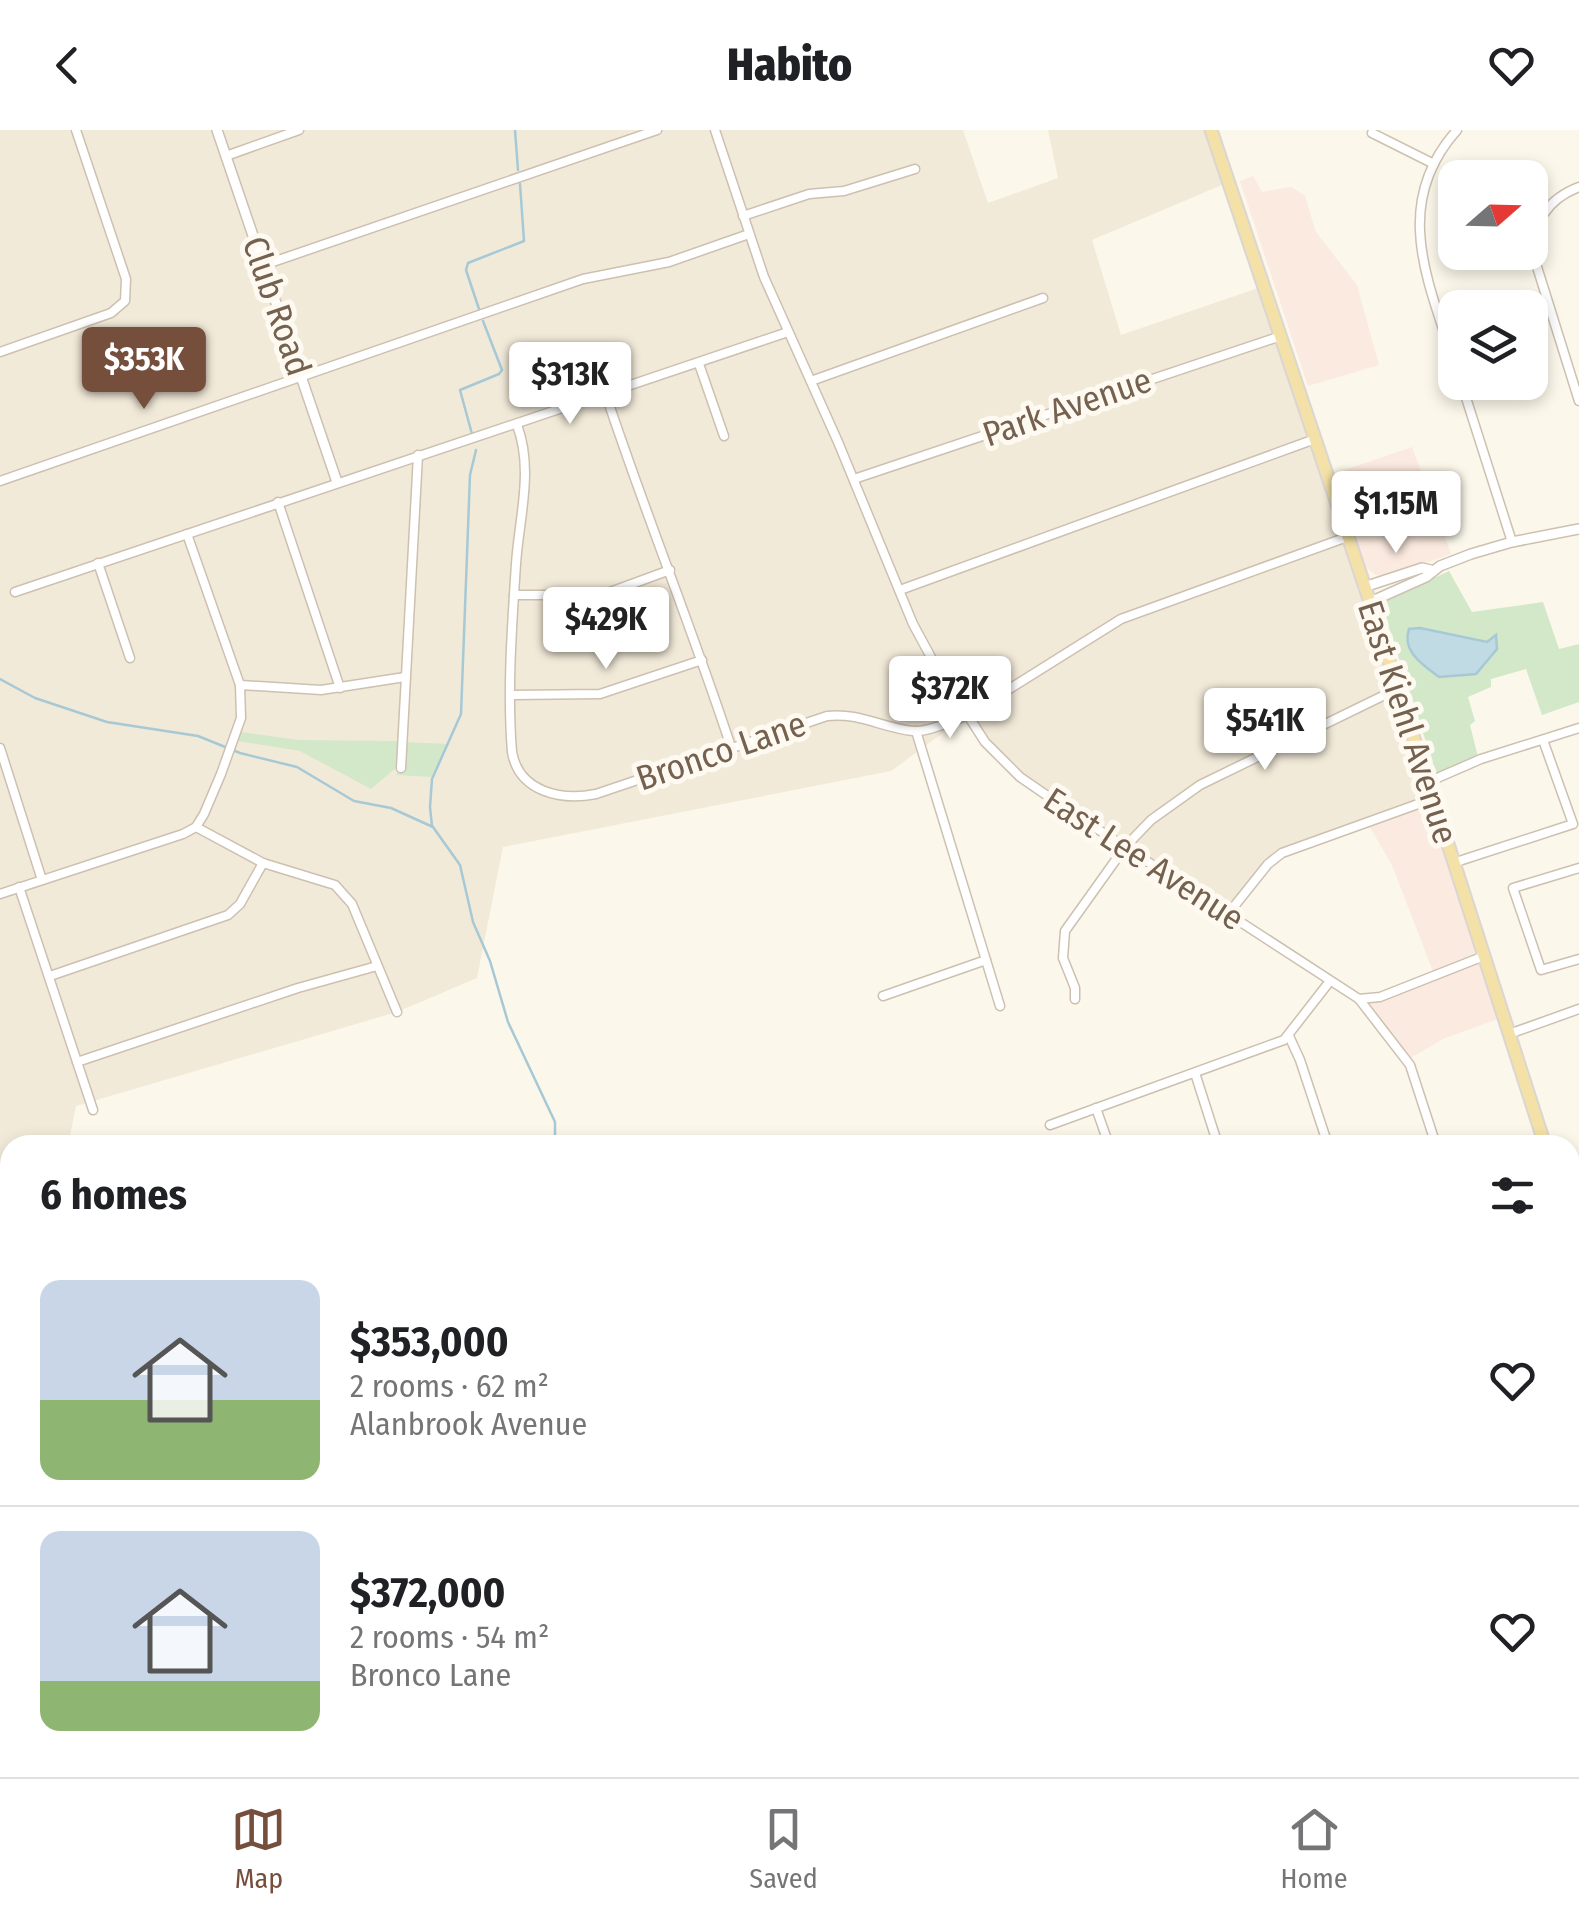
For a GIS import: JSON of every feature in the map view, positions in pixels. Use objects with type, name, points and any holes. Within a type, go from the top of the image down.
[{"type":"main road","name":"East Kiehl Avenue","points":[[1211,130],[1370,602],[1543,1135]]},
{"type":"street","points":[[0,352],[112,313],[125,301],[126,279],[76,130]]},
{"type":"street","name":"Club Road","points":[[217,130],[337,482]]},
{"type":"street","points":[[226,156],[300,130]]},
{"type":"street","points":[[264,264],[657,130]]},
{"type":"street","name":"East Lee Avenue","points":[[714,130],[788,332],[923,644],[966,716],[1020,777],[1360,999]]},
{"type":"street","points":[[1438,310],[1419,248],[1420,208],[1434,164],[1457,130]]},
{"type":"street","points":[[1372,134],[1434,164]]},
{"type":"street","points":[[743,216],[809,194],[844,191],[915,169]]},
{"type":"street","points":[[1579,187],[1561,195],[1544,212],[1535,229],[1532,254],[1579,401]]},
{"type":"street","points":[[0,481],[583,279],[668,262],[749,234]]},
{"type":"street","points":[[810,381],[1043,298]]},
{"type":"street","points":[[15,592],[788,332]]},
{"type":"street","name":"Park Avenue","points":[[854,479],[1281,336]]},
{"type":"street","points":[[699,364],[724,436]]},
{"type":"street","points":[[606,395],[731,747]]},
{"type":"street","points":[[1467,400],[1512,542]]},
{"type":"street","points":[[518,425],[525,472],[514,594],[512,694],[600,694],[702,660]]},
{"type":"street","points":[[900,590],[1315,439]]},
{"type":"street","points":[[401,768],[418,455]]},
{"type":"street","points":[[278,502],[340,688]]},
{"type":"street","points":[[1364,587],[1422,568],[1431,570],[1512,542],[1579,530]]},
{"type":"street","points":[[0,894],[183,834],[196,826],[211,801],[240,718],[240,685],[187,534]]},
{"type":"street","points":[[1000,1006],[916,732],[966,716],[1121,619],[1347,537]]},
{"type":"street","points":[[98,563],[130,658]]},
{"type":"street","points":[[514,594],[594,595],[670,570]]},
{"type":"street","points":[[1370,602],[1426,577],[1431,570]]},
{"type":"street","points":[[240,685],[340,688],[405,677]]},
{"type":"street","points":[[1075,999],[1064,958],[1065,932],[1125,847],[1165,808],[1190,790],[1396,689]]},
{"type":"street","name":"Bronco Lane","points":[[512,694],[514,762],[532,786],[562,796],[588,795],[840,714],[916,732]]},
{"type":"street","points":[[1427,783],[1481,759],[1579,728]]},
{"type":"street","points":[[1454,863],[1573,824],[1543,740]]},
{"type":"street","points":[[0,748],[42,880]]},
{"type":"street","points":[[1228,914],[1268,864],[1282,853],[1432,799]]},
{"type":"street","points":[[196,826],[262,863],[341,888],[352,904],[397,1012]]},
{"type":"street","points":[[50,976],[228,915],[240,904],[262,863]]},
{"type":"street","points":[[1579,868],[1514,888],[1541,970],[1579,959]]},
{"type":"street","points":[[19,887],[93,1110]]},
{"type":"street","points":[[1360,999],[1380,997],[1484,956]]},
{"type":"street","points":[[883,996],[986,960]]},
{"type":"street","points":[[77,1062],[298,988],[377,966]]},
{"type":"street","points":[[1050,1125],[1289,1036],[1330,981]]},
{"type":"street","points":[[1360,999],[1410,1065],[1433,1135]]},
{"type":"street","points":[[1509,1034],[1579,1009]]},
{"type":"street","points":[[1289,1036],[1324,1135]]},
{"type":"street","points":[[1195,1073],[1215,1135]]},
{"type":"street","points":[[1096,1108],[1105,1135]]},
{"type":"shaded area","points":[[0,130],[963,130],[988,203],[1058,178],[1048,130],[1211,130],[1229,182],[1092,240],[1121,335],[1264,286],[1272,337],[1281,336],[1432,799],[1282,853],[1228,914],[1004,762],[966,716],[891,771],[503,847],[477,978],[397,1012],[76,1106],[70,1135],[0,1135]]},
{"type":"shaded area","points":[[1253,176],[1262,192],[1291,187],[1305,196],[1316,232],[1357,285],[1379,365],[1308,386],[1240,181]]},
{"type":"shaded area","points":[[1412,447],[1451,554],[1388,576],[1376,575],[1365,567],[1336,473]]},
{"type":"shaded area","points":[[1432,799],[1504,1017],[1445,1038],[1407,1060],[1359,999],[1370,999],[1434,974],[1392,865],[1368,824]]},
{"type":"green space","points":[[1449,571],[1472,612],[1543,602],[1559,649],[1579,644],[1579,702],[1542,715],[1526,669],[1491,679],[1491,687],[1468,697],[1478,757],[1436,773],[1381,603]]},
{"type":"green space","points":[[241,732],[298,740],[398,741],[397,767],[371,789],[300,751],[238,741]]},
{"type":"green space","points":[[404,742],[447,744],[431,777],[396,775],[403,767]]},
{"type":"water","points":[[1409,629],[1487,642],[1496,635],[1497,649],[1476,674],[1439,677],[1415,657],[1408,644]]},
{"type":"waterway","points":[[515,130],[518,170]]},
{"type":"waterway","points":[[479,309],[466,270],[468,263],[524,241],[520,184]]},
{"type":"waterway","points":[[472,434],[460,390],[502,370],[483,321]]},
{"type":"waterway","points":[[432,826],[432,779],[461,714],[470,475],[476,450]]},
{"type":"waterway","points":[[0,679],[35,698],[107,722],[198,736],[240,753],[297,767],[354,801],[391,808],[433,827],[460,865],[473,922],[490,961],[508,1022],[555,1122],[555,1135]]}]
